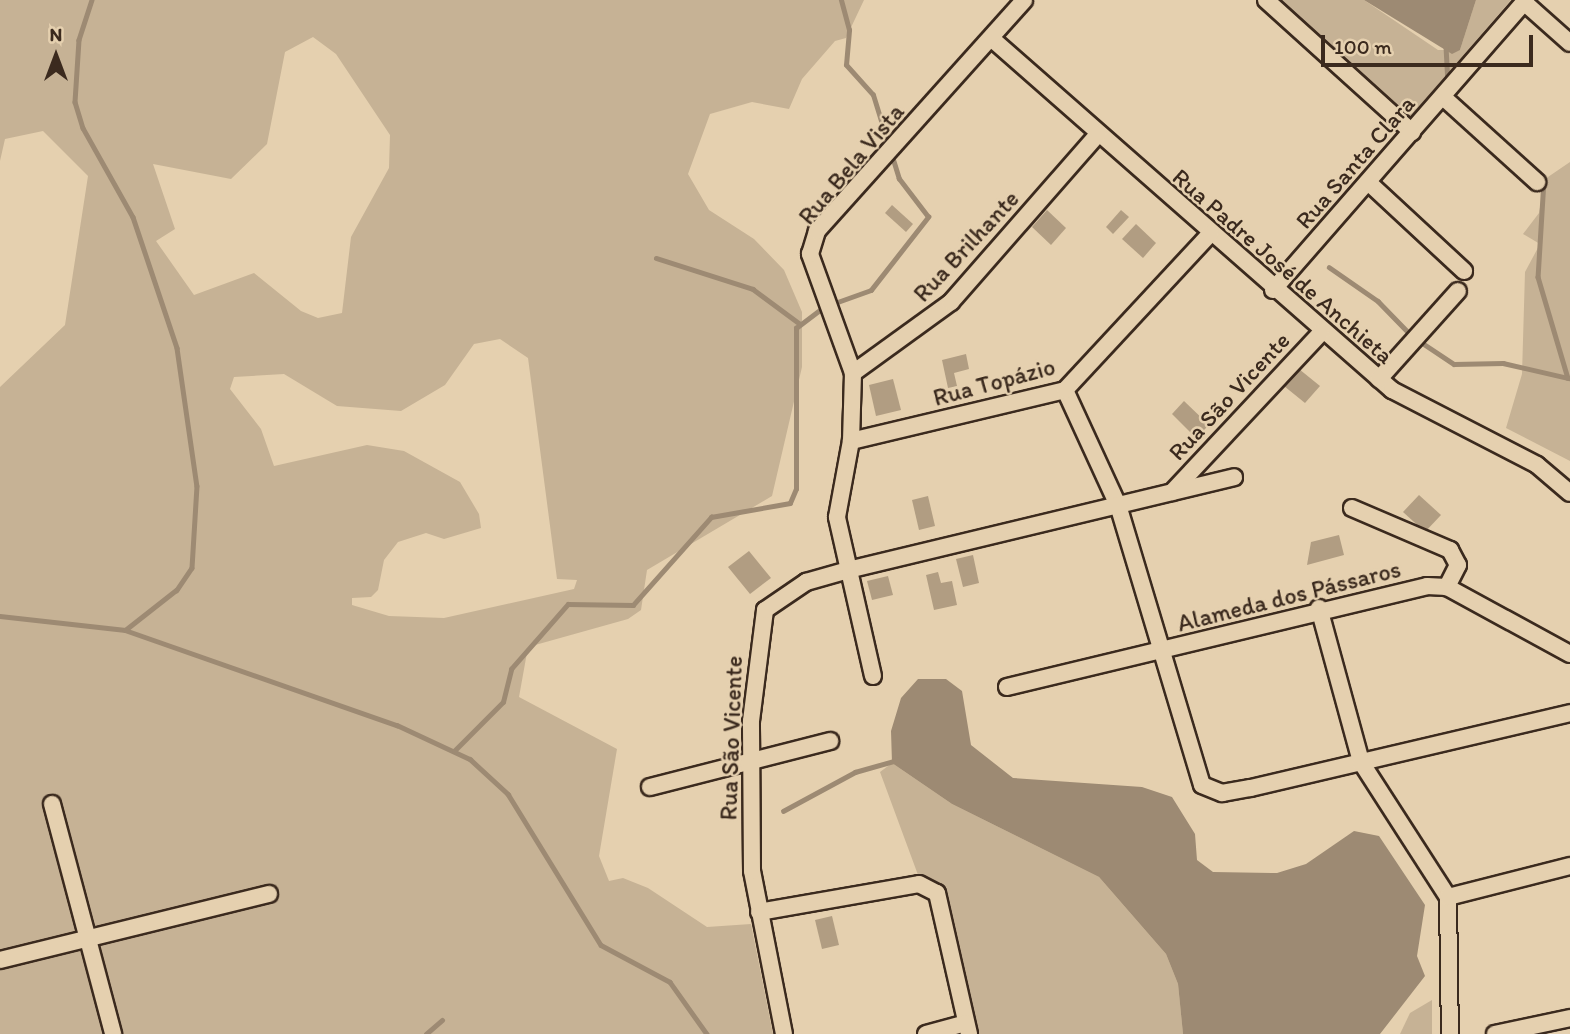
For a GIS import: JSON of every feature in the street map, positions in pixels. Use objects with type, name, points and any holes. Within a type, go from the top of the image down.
[{"type":"street","name":"Rua Bela Vista","points":[[873,676],[837,517],[851,441],[853,373],[810,254],[817,231],[1024,0]]},
{"type":"street","points":[[1266,0],[1412,132]]},
{"type":"street","points":[[1526,1],[1570,43]]},
{"type":"street","name":"Rua Santa Clara","points":[[1273,290],[1526,1]]},
{"type":"street","name":"Rua Padre José de Anchieta","points":[[991,38],[1321,333],[1379,379],[1536,465],[1570,493]]},
{"type":"street","points":[[1443,97],[1537,182]]},
{"type":"street","name":"Rua Brilhante","points":[[853,373],[951,302],[1098,134]]},
{"type":"street","points":[[1368,182],[1464,271]]},
{"type":"street","name":"Rua Topázio","points":[[851,441],[1065,390],[1210,234]]},
{"type":"street","points":[[1379,379],[1458,291]]},
{"type":"street","name":"Rua São Vicente","points":[[1172,492],[1321,333]]},
{"type":"street","points":[[1065,390],[1118,505],[1158,651],[1202,785],[1222,793],[1570,713]]},
{"type":"street","name":"Rua São Vicente","points":[[759,912],[749,762],[765,610],[806,582],[848,570],[1234,477]]},
{"type":"street","points":[[1352,508],[1450,550],[1458,565],[1447,587],[1570,654]]},
{"type":"street","name":"Alameda dos Pássaros","points":[[1007,687],[1158,651],[1319,608],[1447,587]]},
{"type":"street","points":[[1319,608],[1361,762],[1448,897],[1450,1034]]},
{"type":"street","points":[[650,787],[830,741]]},
{"type":"street","points":[[52,804],[113,1034]]},
{"type":"street","points":[[1448,897],[1570,866]]},
{"type":"street","points":[[785,1034],[759,912],[919,884],[937,892],[967,1029],[926,1034]]},
{"type":"street","points":[[0,960],[269,894]]},
{"type":"street","points":[[1495,1034],[1570,1018]]},
{"type":"shaded area","points":[[0,0],[864,0],[846,38],[835,41],[802,79],[789,109],[752,102],[710,114],[688,174],[709,210],[754,239],[784,270],[802,312],[802,367],[772,496],[647,570],[641,610],[628,619],[528,647],[519,697],[617,749],[599,856],[609,881],[623,878],[648,888],[707,927],[751,924],[773,1034],[0,1034],[0,387],[65,325],[88,176],[43,131],[5,139],[0,161]],"holes":[[[313,37],[336,54],[390,135],[389,168],[351,237],[342,313],[318,318],[301,311],[254,273],[194,295],[156,241],[175,229],[153,164],[231,179],[267,144],[285,52]],[[500,339],[528,358],[557,579],[577,580],[574,589],[444,618],[389,616],[352,605],[352,598],[371,597],[378,590],[384,560],[398,542],[426,533],[444,539],[481,528],[479,514],[460,482],[404,451],[367,445],[274,466],[261,429],[230,389],[234,377],[284,374],[337,406],[401,411],[445,385],[474,344]]]},
{"type":"shaded area","points":[[1281,0],[1364,0],[1438,50],[1460,50],[1476,0],[1511,0],[1409,118]]},
{"type":"shaded area","points":[[1364,0],[1476,0],[1460,50],[1452,54]]},
{"type":"shaded area","points":[[1570,162],[1570,461],[1506,428],[1522,374],[1525,272],[1540,244],[1523,234],[1539,213],[1545,179]]},
{"type":"shaded area","points":[[918,679],[946,679],[962,691],[971,745],[1013,778],[1142,787],[1172,797],[1195,834],[1197,860],[1213,872],[1277,873],[1306,864],[1354,831],[1379,836],[1425,905],[1417,956],[1425,976],[1380,1034],[1183,1034],[1178,984],[1166,954],[1099,877],[952,804],[892,763],[891,731],[901,698]]},
{"type":"shaded area","points":[[892,763],[952,804],[1099,877],[1166,954],[1178,984],[1183,1034],[962,1034],[928,902],[880,772]]},
{"type":"shaded area","points":[[1432,1000],[1432,1034],[1400,1034],[1410,1013]]},
{"type":"building","points":[[892,205],[913,224],[906,232],[885,213]]},
{"type":"building","points":[[1047,210],[1066,228],[1051,245],[1032,227]]},
{"type":"building","points":[[1121,210],[1129,217],[1113,234],[1106,227]]},
{"type":"building","points":[[1136,224],[1156,243],[1143,258],[1122,239]]},
{"type":"building","points":[[966,354],[969,369],[954,373],[957,386],[948,388],[942,360]]},
{"type":"building","points":[[1299,369],[1320,386],[1305,403],[1284,386]]},
{"type":"building","points":[[893,379],[901,410],[876,416],[869,385]]},
{"type":"building","points":[[1184,401],[1209,425],[1196,438],[1172,414]]},
{"type":"building","points":[[1419,495],[1441,515],[1425,532],[1403,512]]},
{"type":"building","points":[[928,496],[935,526],[919,530],[912,500]]},
{"type":"building","points":[[1339,535],[1344,555],[1307,565],[1311,542]]},
{"type":"building","points":[[749,551],[771,578],[750,594],[728,567]]},
{"type":"building","points":[[973,555],[979,583],[963,587],[956,559]]},
{"type":"building","points":[[938,572],[941,583],[952,581],[957,605],[934,610],[926,575]]},
{"type":"building","points":[[888,576],[893,595],[872,600],[867,581]]},
{"type":"building","points":[[832,916],[839,945],[822,949],[815,920]]},
{"type":"waterway","points":[[92,0],[79,40],[75,102],[83,128],[133,217],[177,348],[197,486],[192,568],[177,590],[126,630]]},
{"type":"waterway","points":[[832,304],[871,290],[928,217],[899,179],[873,95],[846,65],[849,30],[841,0]]},
{"type":"waterway","points":[[1446,46],[1448,83]]},
{"type":"waterway","points":[[1544,180],[1538,277],[1568,378]]},
{"type":"waterway","points":[[656,258],[753,289],[799,323]]},
{"type":"waterway","points":[[1329,267],[1378,301],[1411,335]]},
{"type":"waterway","points":[[454,751],[503,702],[511,669],[568,604],[633,605],[711,517],[790,503],[796,489],[796,328],[824,307]]},
{"type":"waterway","points":[[1418,340],[1454,364],[1503,363],[1568,378]]},
{"type":"waterway","points":[[0,616],[125,630],[397,725],[470,759],[508,794],[601,945],[670,982],[707,1034]]},
{"type":"waterway","points":[[783,811],[855,772],[897,760]]},
{"type":"waterway","points":[[426,1034],[442,1020]]}]
